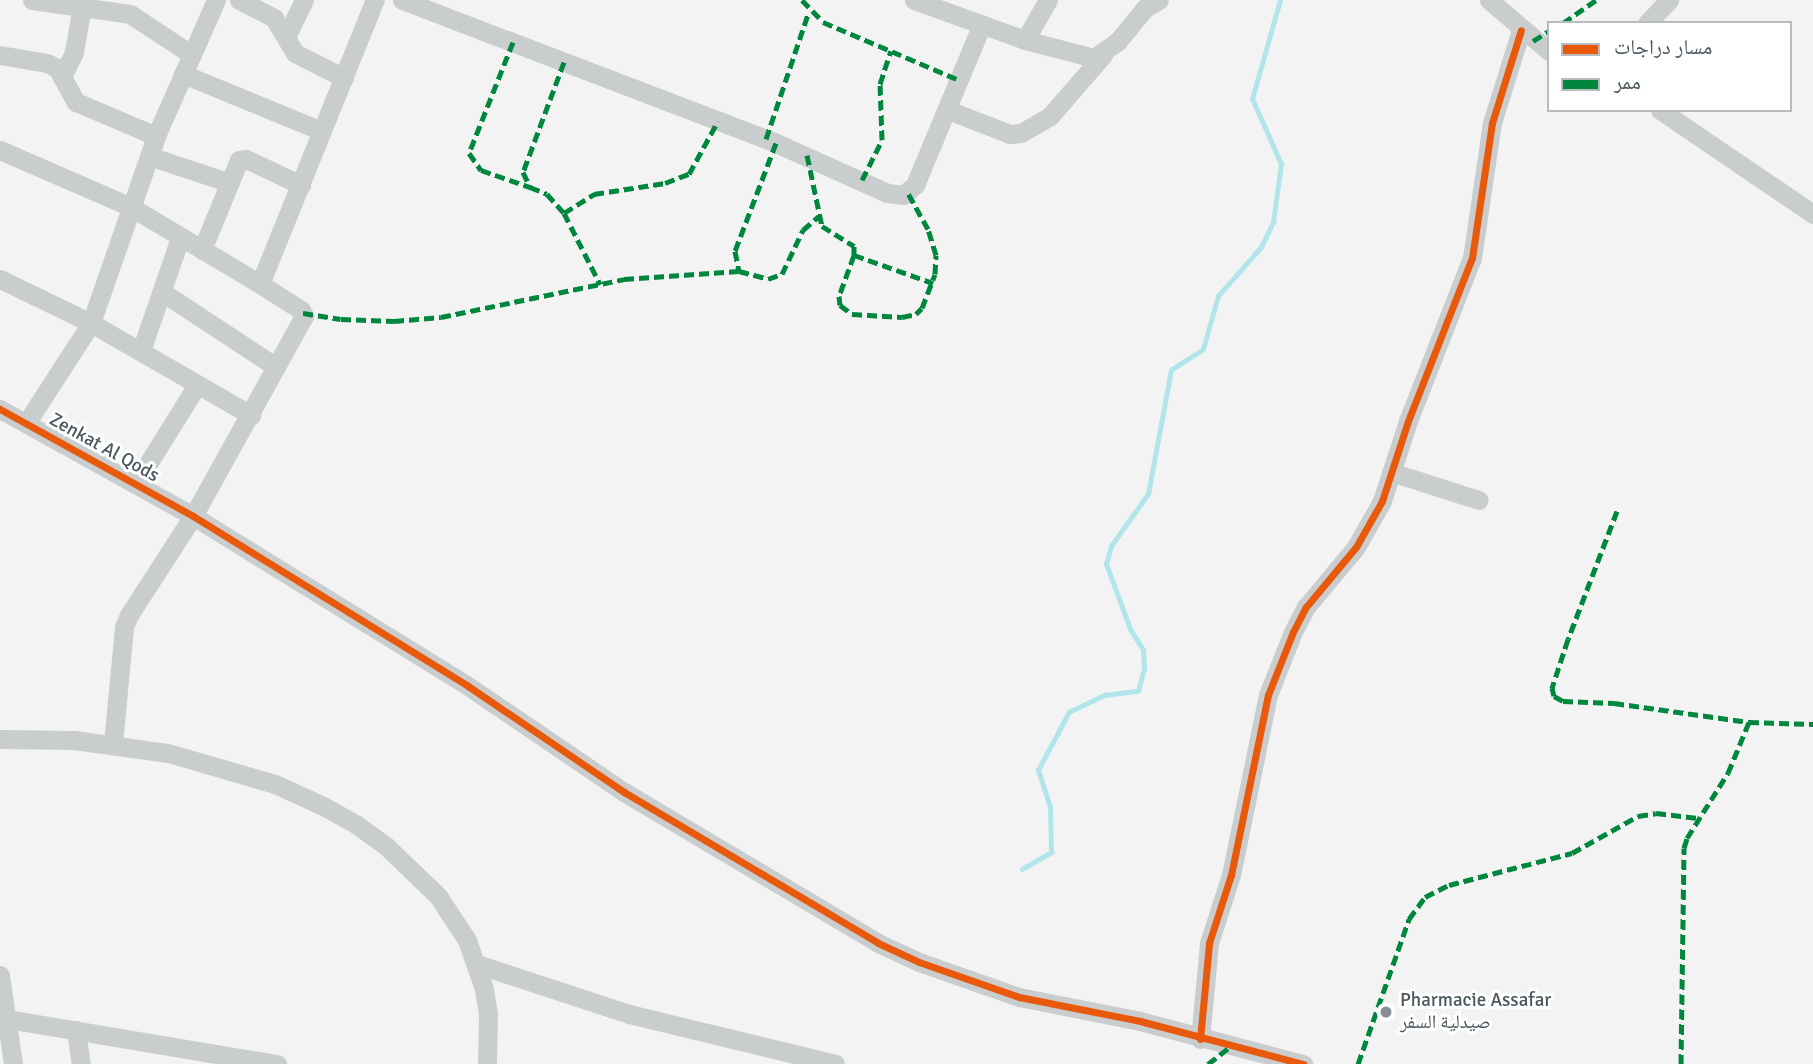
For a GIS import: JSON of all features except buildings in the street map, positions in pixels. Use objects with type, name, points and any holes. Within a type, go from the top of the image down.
[{"type":"street","points":[[32,0],[82,6],[137,8],[191,54]]},
{"type":"street","points":[[27,422],[91,323],[156,136],[216,0]]},
{"type":"street","points":[[239,0],[274,18],[295,53],[344,78]]},
{"type":"street","points":[[286,37],[304,0]]},
{"type":"street","points":[[402,0],[776,143],[895,195],[908,193],[915,185],[982,24]]},
{"type":"street","points":[[914,0],[1025,40],[1086,57],[1103,55]]},
{"type":"street","points":[[1025,40],[1048,0]]},
{"type":"street","points":[[948,110],[1010,134],[1036,128],[1050,117],[1135,18],[1159,0]]},
{"type":"street","points":[[1490,0],[1521,30],[1547,50]]},
{"type":"street","points":[[1649,21],[1669,0]]},
{"type":"street","points":[[260,284],[374,1]]},
{"type":"street","points":[[62,77],[74,52],[82,6]]},
{"type":"street","points":[[1200,1039],[1209,943],[1234,862],[1257,737],[1268,695],[1302,615],[1369,527],[1382,502],[1472,258],[1492,123],[1521,30]]},
{"type":"street","points":[[0,55],[47,63],[57,68],[76,102],[156,136]]},
{"type":"street","points":[[183,74],[322,131]]},
{"type":"street","points":[[1663,112],[1813,214]]},
{"type":"street","points":[[0,150],[131,207],[260,284],[303,313],[251,415],[193,516],[124,627],[113,743]]},
{"type":"street","points":[[149,156],[230,183]]},
{"type":"street","points":[[202,250],[242,159],[301,185]]},
{"type":"street","points":[[141,351],[180,238]]},
{"type":"street","points":[[0,279],[91,323],[251,415]]},
{"type":"street","points":[[162,292],[276,367]]},
{"type":"street","points":[[136,483],[197,385]]},
{"type":"street","name":"Zenkat Al Qods","points":[[0,409],[193,516],[468,686],[624,792],[878,943],[919,962],[1019,997],[1140,1021],[1303,1064]]},
{"type":"street","points":[[1391,472],[1479,500]]},
{"type":"street","points":[[0,739],[113,743],[222,766],[313,801],[357,825],[395,854],[438,896],[460,929],[477,964],[488,1015],[487,1064]]},
{"type":"street","points":[[477,964],[629,1014],[835,1064]]},
{"type":"street","points":[[0,980],[13,1064]]},
{"type":"street","points":[[6,1031],[76,1030],[277,1064]]},
{"type":"street","points":[[76,1030],[81,1064]]},
{"type":"waterway","points":[[1022,869],[1051,852],[1050,807],[1038,770],[1069,712],[1104,695],[1138,691],[1144,668],[1143,650],[1130,629],[1106,564],[1111,546],[1148,494],[1171,370],[1203,349],[1218,296],[1261,247],[1273,222],[1281,164],[1252,99],[1280,0]]},
{"type":"marked path","points":[[802,0],[823,22],[959,80]]},
{"type":"marked path","points":[[1566,21],[1596,0]]},
{"type":"marked path","points":[[766,139],[809,11]]},
{"type":"marked path","points":[[1533,41],[1547,32]]},
{"type":"marked path","points":[[513,42],[469,153],[481,170],[530,187]]},
{"type":"marked path","points":[[862,180],[882,140],[880,84],[891,51]]},
{"type":"marked path","points":[[564,62],[523,172],[530,187],[547,194],[564,213],[600,284]]},
{"type":"marked path","points":[[564,213],[594,194],[665,183],[689,174],[718,121]]},
{"type":"marked path","points":[[776,143],[735,251],[739,271],[768,279],[782,274],[803,230],[819,216]]},
{"type":"marked path","points":[[807,155],[822,226],[854,246],[854,255],[839,296],[840,305],[852,314],[902,317],[916,314],[922,308],[935,274],[936,255],[928,229],[908,193]]},
{"type":"marked path","points":[[854,255],[933,283]]},
{"type":"marked path","points":[[303,313],[341,319],[394,321],[441,317],[624,279],[739,271]]},
{"type":"marked path","points":[[1617,511],[1568,639],[1552,688],[1554,696],[1563,701],[1614,703],[1749,722]]},
{"type":"marked path","points":[[1681,1064],[1684,848],[1687,838],[1728,773],[1749,722],[1813,724]]},
{"type":"marked path","points":[[1358,1064],[1409,919],[1425,897],[1449,885],[1572,853],[1638,816],[1656,813],[1698,818]]},
{"type":"marked path","points":[[1208,1064],[1231,1046]]},
{"type":"cycle path","points":[[1200,1039],[1209,943],[1231,875],[1268,695],[1306,607],[1356,547],[1382,501],[1408,421],[1472,258],[1492,123],[1521,30]]},
{"type":"cycle path","points":[[0,409],[193,516],[468,686],[624,792],[878,943],[919,962],[1019,997],[1140,1021],[1303,1064]]},
{"type":"place","name":"Pharmacie Assafar صيدلية السفر","points":[[1386,1012]]}]
